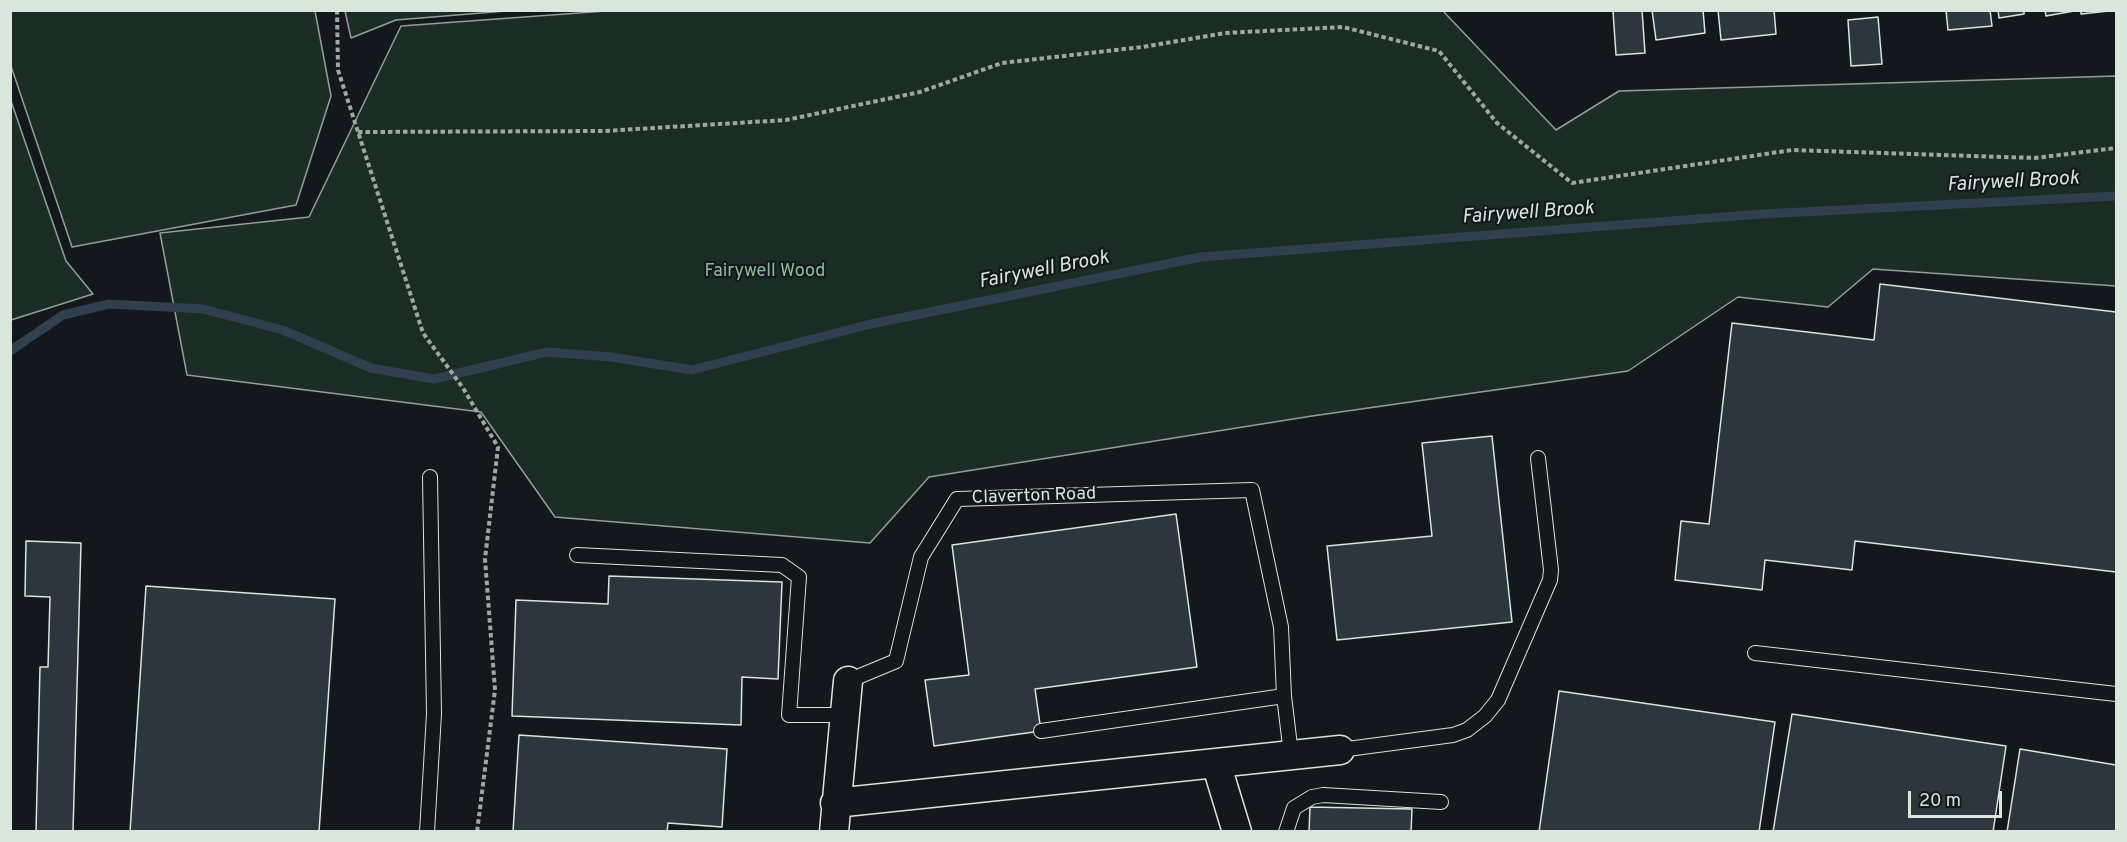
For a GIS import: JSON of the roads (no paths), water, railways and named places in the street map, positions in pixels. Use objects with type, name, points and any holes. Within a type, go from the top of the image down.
[{"type":"street","name":"Claverton Road","points":[[834,831],[848,681]]},
{"type":"street","points":[[835,803],[1340,750]]},
{"type":"street","points":[[1215,763],[1237,831]]},
{"type":"lane","points":[[1340,750],[1453,735],[1467,730],[1485,716],[1498,700],[1550,580],[1551,570],[1538,458]]},
{"type":"lane","points":[[427,831],[434,714],[430,477]]},
{"type":"lane","name":"Claverton Road","points":[[848,681],[896,661],[921,557],[957,499],[1252,490],[1281,627],[1284,696]]},
{"type":"lane","points":[[577,555],[782,565],[799,577],[789,715],[844,715]]},
{"type":"lane","points":[[1755,653],[2116,694]]},
{"type":"lane","points":[[1041,731],[1284,696],[1291,754]]},
{"type":"lane","points":[[1286,831],[1294,808],[1312,797],[1323,795],[1441,802]]},
{"type":"waterway","name":"Fairywell Brook","points":[[10,351],[63,315],[109,304],[203,309],[283,330],[371,368],[434,379],[547,352],[611,357],[692,370],[871,324],[1201,257],[1762,214],[2116,196]]},
{"type":"park label","name":"Fairywell Wood","points":[[765,272]]}]
